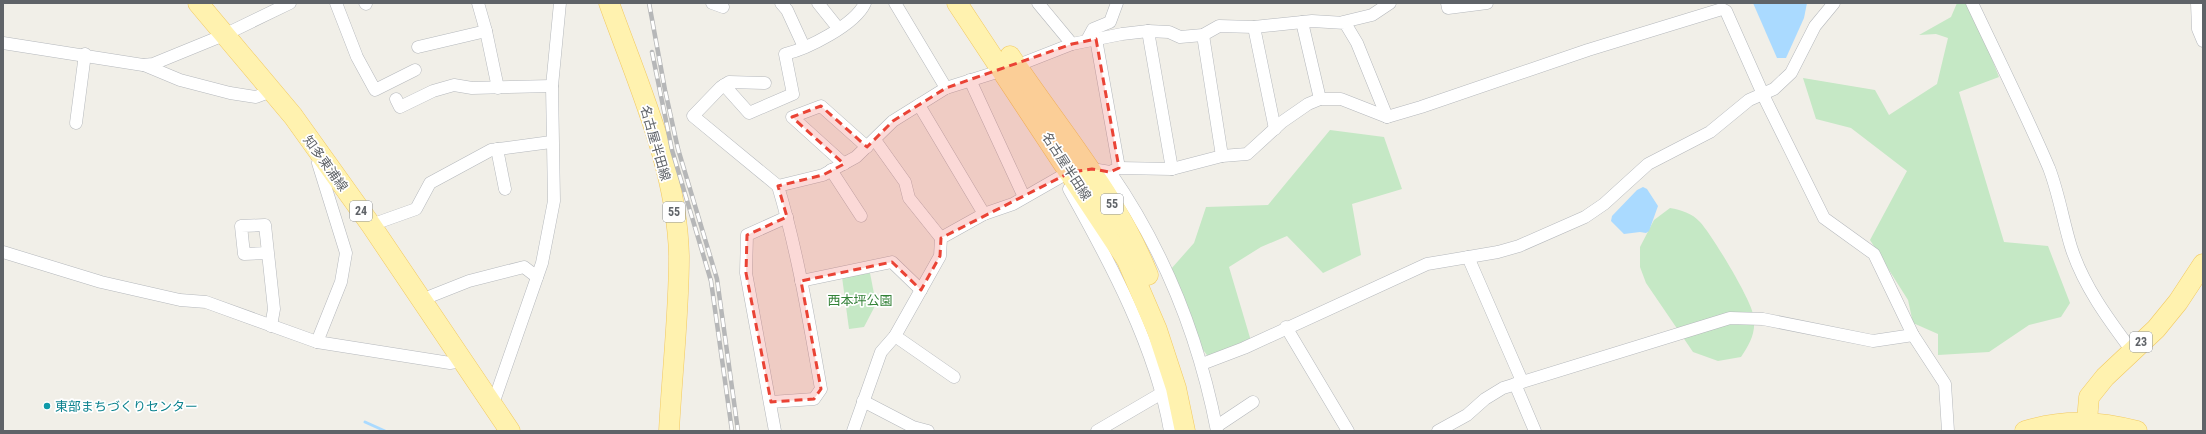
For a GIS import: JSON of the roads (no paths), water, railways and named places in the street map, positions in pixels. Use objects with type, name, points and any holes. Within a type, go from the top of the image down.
[{"type":"main road","name":"知多東浦線","points":[[198,3],[224,36],[272,91],[323,158],[371,225],[510,431]]},
{"type":"main road","name":"名古屋半田線","points":[[957,3],[1009,68],[1107,169],[1177,348],[1195,411],[1215,428]]},
{"type":"main road","name":"名古屋半田線","points":[[974,3],[1066,174],[1128,260],[1157,330],[1176,388],[1185,431]]},
{"type":"main road","name":"名古屋半田線","points":[[611,4],[664,164],[674,210],[678,255],[669,431]]},
{"type":"main road","name":"23","points":[[2086,422],[2089,397],[2105,377],[2156,329],[2178,302],[2203,264]]},
{"type":"main road","points":[[2025,431],[2061,424],[2086,422],[2137,431]]},
{"type":"street","points":[[143,65],[170,59],[224,36],[289,3]]},
{"type":"street","points":[[336,3],[357,57],[375,90],[415,70]]},
{"type":"street","points":[[478,3],[486,31],[498,88]]},
{"type":"street","points":[[490,403],[494,401],[537,277],[554,201],[552,86],[560,3]]},
{"type":"street","points":[[782,3],[787,10],[804,47]]},
{"type":"street","points":[[818,3],[838,28]]},
{"type":"street","points":[[724,85],[749,113],[793,94],[785,54],[799,51],[804,47],[829,36],[861,11],[865,3]]},
{"type":"street","points":[[895,3],[946,88]]},
{"type":"street","points":[[1038,3],[1072,44]]},
{"type":"street","points":[[1117,3],[1110,22],[1093,29],[1092,40],[1107,169],[1127,196],[1166,270],[1183,309],[1202,364],[1215,428],[1253,402]]},
{"type":"street","points":[[778,186],[822,175],[856,157],[892,121],[946,88],[1009,68],[1072,44],[1148,31],[1169,32],[1180,37],[1203,36],[1219,26],[1254,27],[1302,22],[1343,22],[1372,15],[1390,3]]},
{"type":"street","points":[[1447,3],[1448,8],[1487,3]]},
{"type":"street","points":[[1202,364],[1427,264],[1519,246],[1585,217],[1604,204],[1648,164],[1710,132],[1749,100],[1774,89],[1791,73],[1815,26],[1834,3]]},
{"type":"street","points":[[1972,3],[2049,169],[2062,208],[2071,248],[2086,281],[2102,310],[2132,351]]},
{"type":"street","points":[[2197,3],[2198,30],[2203,41]]},
{"type":"street","points":[[941,238],[984,214],[1012,204],[1066,174],[1107,169],[1172,169],[1222,156],[1247,154],[1275,129],[1308,104],[1320,99],[1341,99],[1387,117],[1421,107],[1588,50],[1722,9],[1726,11],[1824,218],[1874,254],[1913,335],[1945,384],[1948,431]]},
{"type":"street","points":[[1302,22],[1320,99]]},
{"type":"street","points":[[1343,22],[1345,22],[1357,43],[1387,117]]},
{"type":"street","points":[[1254,27],[1275,129]]},
{"type":"street","points":[[418,47],[486,31]]},
{"type":"street","points":[[1148,31],[1172,169]]},
{"type":"street","points":[[1203,36],[1222,156]]},
{"type":"street","points":[[3,43],[85,54],[143,65],[180,80],[230,93],[256,97],[272,91]]},
{"type":"street","points":[[76,123],[85,54]]},
{"type":"street","points":[[970,80],[1024,197]]},
{"type":"street","points":[[765,83],[729,82],[724,85],[693,116],[778,186],[787,218],[801,281],[821,389],[814,398],[771,402]]},
{"type":"street","points":[[396,99],[400,107],[433,91],[454,85],[472,88],[552,86]]},
{"type":"street","points":[[919,105],[984,214]]},
{"type":"street","points":[[844,164],[792,117],[821,106],[871,143],[905,182],[909,198],[941,238],[940,256],[895,336],[881,352],[853,431]]},
{"type":"street","points":[[371,225],[416,209],[430,183],[491,150],[552,142]]},
{"type":"street","points":[[497,149],[505,189]]},
{"type":"street","points":[[317,342],[341,282],[346,253],[318,163],[323,158]]},
{"type":"street","points":[[831,170],[860,216]]},
{"type":"street","points":[[1066,174],[1144,340],[1162,393],[1170,431]]},
{"type":"street","points":[[775,431],[771,402],[746,273],[748,235],[787,218]]},
{"type":"street","points":[[3,252],[100,282],[180,300],[206,302],[317,342],[450,363],[462,361]]},
{"type":"street","points":[[268,253],[274,309],[271,326]]},
{"type":"street","points":[[1468,257],[1518,382],[1535,431]]},
{"type":"street","points":[[801,281],[892,262],[921,290]]},
{"type":"street","points":[[421,300],[468,281],[524,267],[537,277]]},
{"type":"street","points":[[1438,431],[1467,415],[1491,395],[1518,382],[1568,369],[1730,318],[1763,318],[1873,341],[1913,335]]},
{"type":"street","points":[[1286,327],[1344,430]]},
{"type":"street","points":[[895,336],[954,376]]},
{"type":"street","points":[[1097,431],[1162,393]]},
{"type":"street","points":[[863,401],[912,427],[928,431]]},
{"type":"water","points":[[1753,3],[1807,3],[1804,18],[1786,58],[1777,58]]},
{"type":"water","points":[[1643,187],[1647,189],[1658,206],[1649,231],[1646,233],[1640,232],[1624,234],[1611,221],[1612,216],[1637,190]]},
{"type":"waterway","points":[[365,422],[385,431]]},
{"type":"railway","points":[[649,3],[665,90],[678,149],[717,279],[738,431]]},
{"type":"railway","points":[[652,52],[672,150],[711,281],[732,431]]},
{"type":"place","name":"東部まちづくりセンター","points":[[47,406]]},
{"type":"park label","name":"西本坪公園","points":[[860,300]]}]
